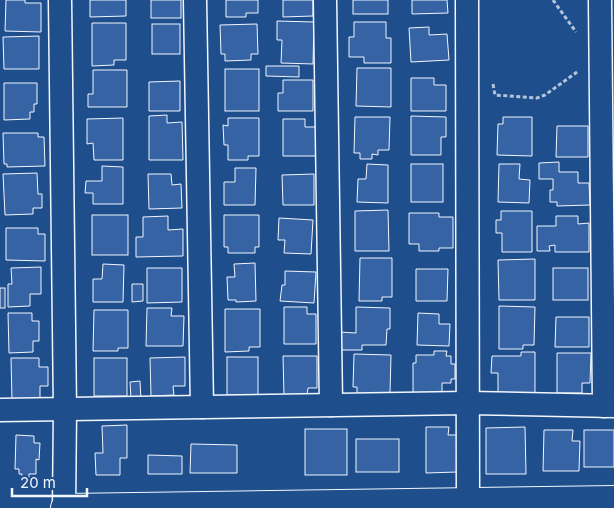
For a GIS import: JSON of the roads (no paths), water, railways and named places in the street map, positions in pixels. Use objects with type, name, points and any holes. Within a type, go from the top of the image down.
[{"type":"street","points":[[60,0],[65,410],[64,508],[614,500]]},
{"type":"street","points":[[195,0],[202,408]]},
{"type":"street","points":[[325,0],[331,406]]},
{"type":"street","points":[[467,0],[468,502]]},
{"type":"street","points":[[0,410],[468,403],[609,406],[600,0]]}]
